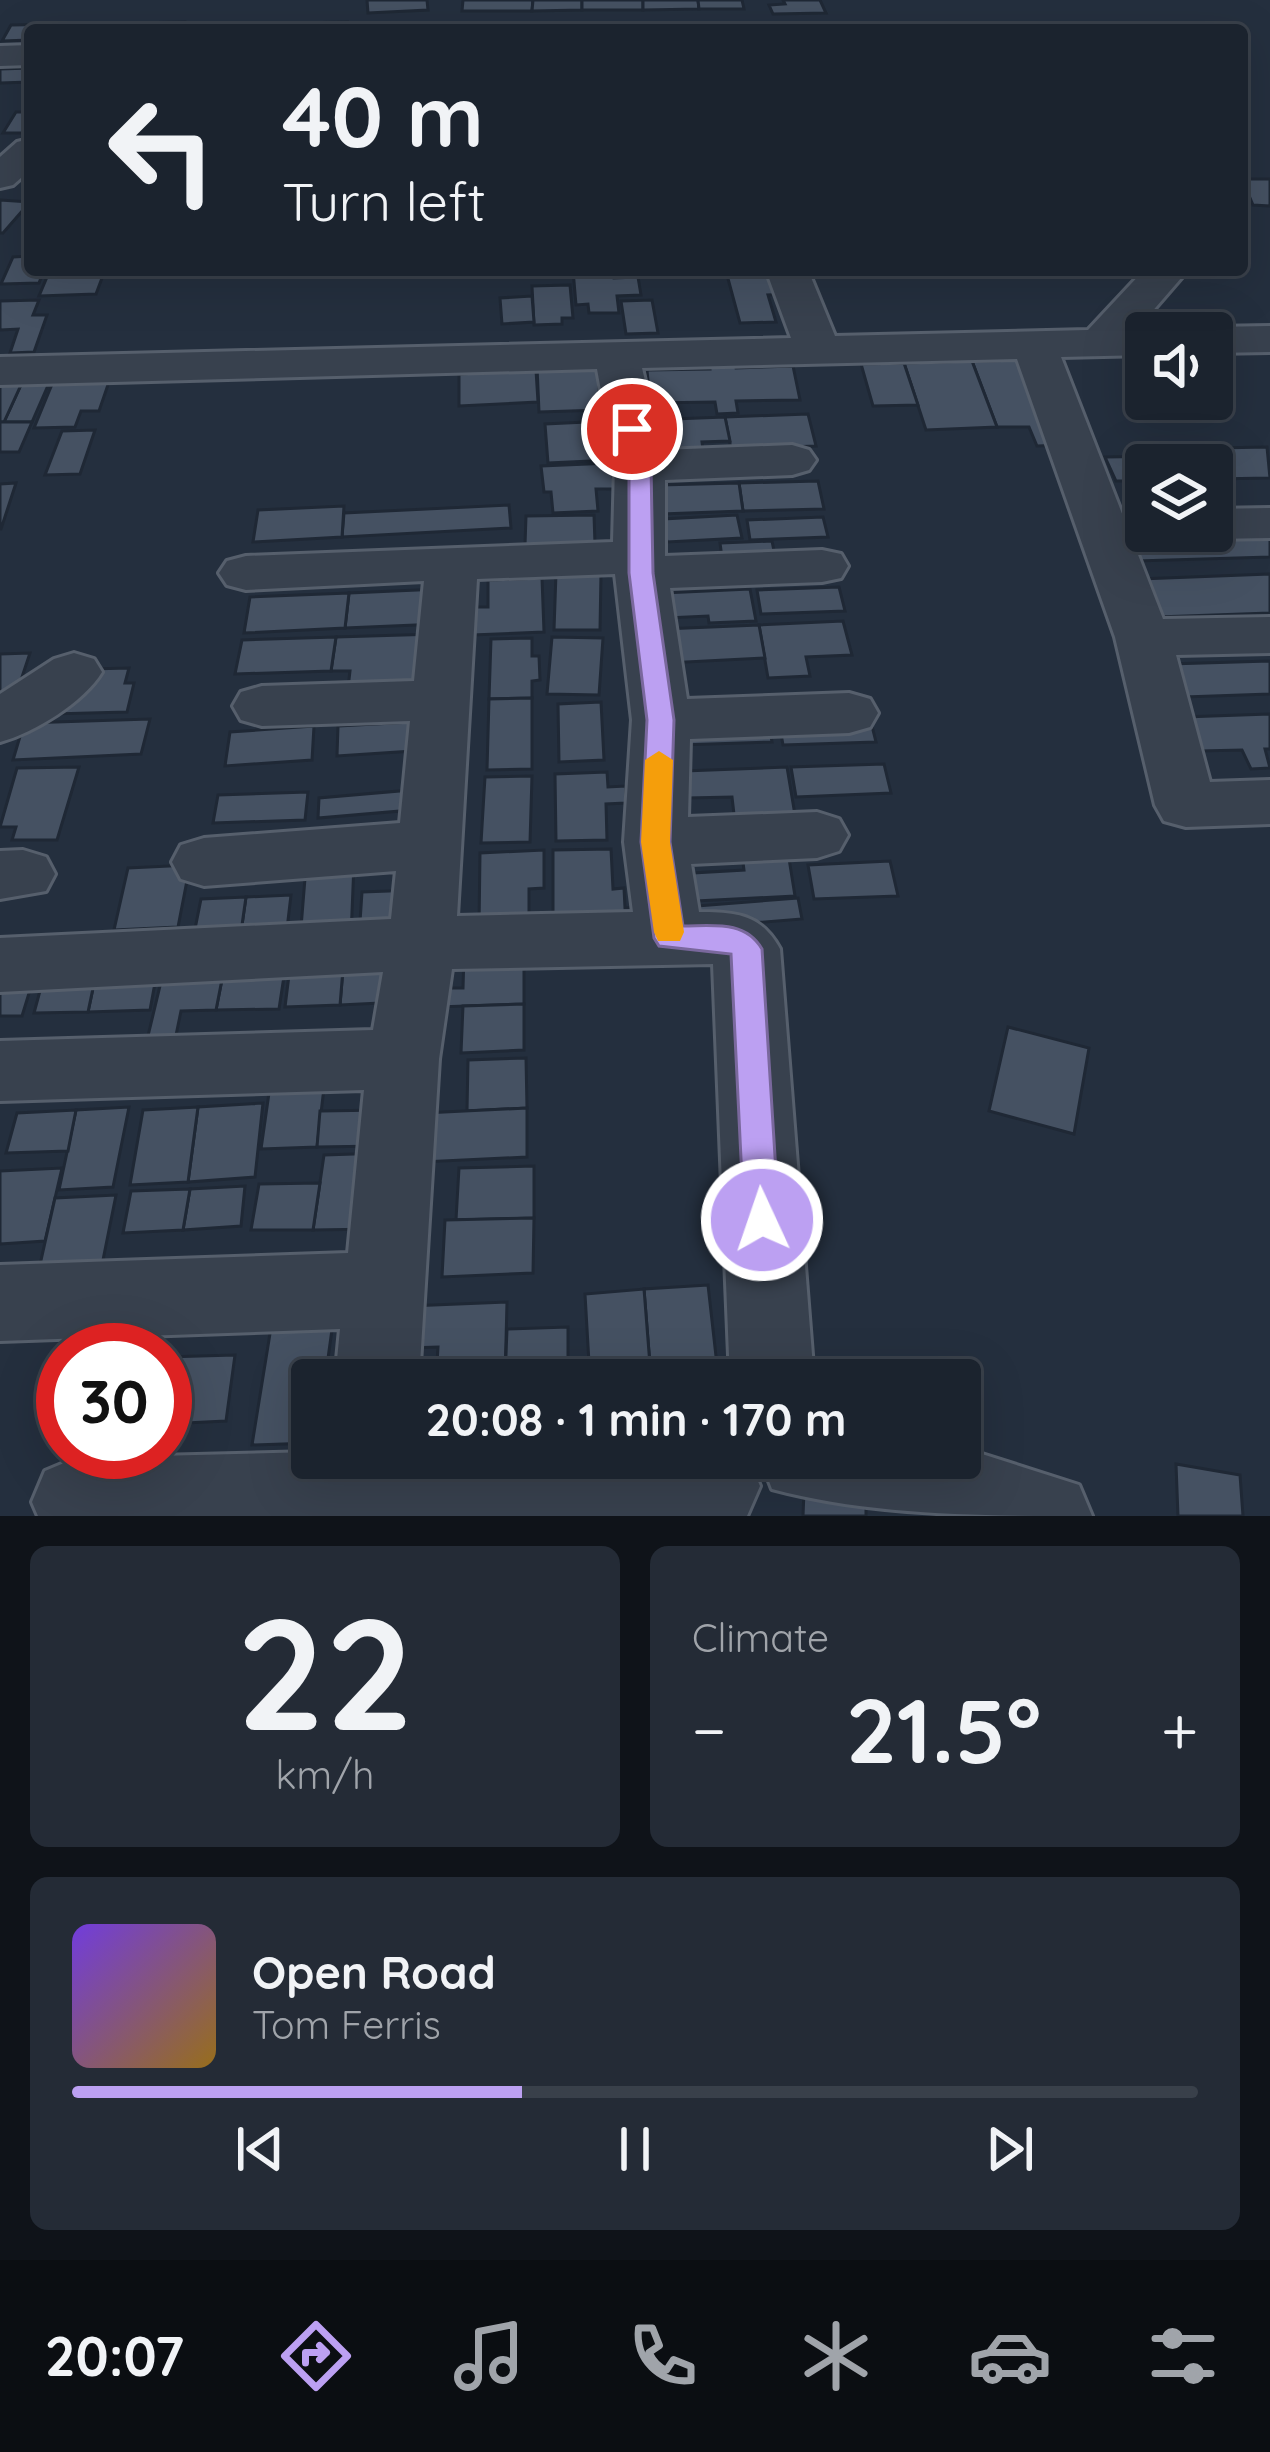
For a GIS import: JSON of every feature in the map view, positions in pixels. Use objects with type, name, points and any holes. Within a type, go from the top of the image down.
[{"type":"street","points":[[0,177],[24,155]]},
{"type":"street","points":[[789,276],[818,351]]},
{"type":"street","points":[[1101,343],[1162,276]]},
{"type":"street","points":[[1233,340],[1270,339]]},
{"type":"street","points":[[0,371],[1125,342]]},
{"type":"street","points":[[1034,345],[1125,526]]},
{"type":"street","points":[[616,355],[640,466],[640,565],[661,720],[656,842],[670,938]]},
{"type":"street","points":[[640,466],[792,460]]},
{"type":"street","points":[[1233,524],[1270,523]]},
{"type":"street","points":[[1129,552],[1143,637],[1186,806],[1270,802]]},
{"type":"street","points":[[378,1359],[403,1059],[422,944],[452,563]]},
{"type":"street","points":[[246,573],[452,563],[822,566]]},
{"type":"street","points":[[1143,637],[1270,635]]},
{"type":"street","points":[[0,722],[74,672]]},
{"type":"street","points":[[262,706],[442,700]]},
{"type":"street","points":[[661,720],[849,713]]},
{"type":"street","points":[[656,842],[817,835]]},
{"type":"street","points":[[204,862],[427,845]]},
{"type":"street","points":[[0,965],[422,944],[733,938],[746,949],[771,1359]]},
{"type":"street","points":[[0,1071],[403,1059]]},
{"type":"street","points":[[0,1303],[382,1290]]},
{"type":"street","points":[[920,1479],[1048,1516]]},
{"type":"street","points":[[76,1502],[370,1490],[716,1486]]},
{"type":"building","points":[[367,0],[427,0],[428,10],[368,13]]},
{"type":"building","points":[[463,0],[533,0],[532,11],[462,11]]},
{"type":"building","points":[[533,0],[582,0],[582,10],[532,11]]},
{"type":"building","points":[[582,0],[643,0],[643,10],[582,10]]},
{"type":"building","points":[[643,0],[698,0],[699,9],[643,10]]},
{"type":"building","points":[[698,0],[742,0],[744,9],[699,9]]},
{"type":"building","points":[[783,0],[820,0],[826,13],[773,14],[769,5],[785,4]]},
{"type":"building","points":[[184,22],[183,24],[69,24]]},
{"type":"building","points":[[347,22],[346,24],[242,24]]},
{"type":"building","points":[[11,25],[24,25],[24,40],[2,41]]},
{"type":"building","points":[[24,68],[24,82],[0,83],[0,69]]},
{"type":"building","points":[[16,112],[24,112],[24,133],[3,133]]},
{"type":"building","points":[[1248,179],[1270,179],[1270,206],[1253,205]]},
{"type":"building","points":[[0,200],[24,202],[24,209],[0,233]]},
{"type":"building","points":[[24,256],[24,276],[42,276],[39,283],[1,284],[13,257]]},
{"type":"building","points":[[47,276],[103,276],[96,294],[39,296]]},
{"type":"building","points":[[574,276],[638,277],[641,295],[617,296],[619,313],[589,313],[588,304],[576,305]]},
{"type":"building","points":[[727,276],[786,276],[792,294],[768,295],[776,322],[740,323]]},
{"type":"building","points":[[570,285],[573,318],[562,318],[562,324],[534,325],[532,286]]},
{"type":"building","points":[[532,296],[534,322],[502,324],[500,298]]},
{"type":"building","points":[[39,300],[33,315],[47,315],[34,352],[10,353],[18,329],[0,330],[0,301]]},
{"type":"building","points":[[652,300],[658,333],[626,334],[621,301]]},
{"type":"building","points":[[709,358],[734,358],[736,368],[793,366],[800,400],[736,401],[738,413],[717,414],[715,402],[650,403],[647,370],[710,369]]},
{"type":"building","points":[[1029,360],[1066,445],[1037,446],[1029,427],[997,427],[972,361]]},
{"type":"building","points":[[972,361],[997,427],[926,430],[904,363]]},
{"type":"building","points":[[904,363],[918,405],[873,406],[861,364]]},
{"type":"building","points":[[597,364],[601,410],[539,412],[537,366]]},
{"type":"building","points":[[536,370],[538,402],[459,406],[459,374]]},
{"type":"building","points":[[26,374],[53,374],[32,422],[4,422]]},
{"type":"building","points":[[26,374],[4,422],[0,422],[0,375]]},
{"type":"building","points":[[111,376],[99,411],[81,411],[75,427],[34,428],[55,377]]},
{"type":"building","points":[[808,414],[816,446],[731,449],[725,417]]},
{"type":"building","points":[[725,417],[730,441],[702,442],[704,457],[661,458],[648,420]]},
{"type":"building","points":[[608,421],[612,460],[548,463],[545,424]]},
{"type":"building","points":[[0,422],[32,422],[19,452],[0,452]]},
{"type":"building","points":[[95,430],[80,474],[45,475],[62,431]]},
{"type":"building","points":[[1267,447],[1270,478],[1233,479],[1233,448]]},
{"type":"building","points":[[1105,457],[1125,457],[1125,481],[1116,481]]},
{"type":"building","points":[[611,463],[615,489],[596,489],[598,511],[553,513],[541,466]]},
{"type":"building","points":[[818,481],[824,509],[743,511],[739,483]]},
{"type":"building","points":[[16,483],[1,529],[0,529],[0,484]]},
{"type":"building","points":[[739,483],[743,511],[661,514],[659,485]]},
{"type":"building","points":[[509,505],[511,528],[342,537],[344,513]]},
{"type":"building","points":[[344,506],[342,537],[253,542],[258,510]]},
{"type":"building","points":[[594,515],[595,544],[525,545],[526,516]]},
{"type":"building","points":[[737,515],[742,538],[667,542],[663,519]]},
{"type":"building","points":[[823,517],[828,537],[750,540],[747,520]]},
{"type":"building","points":[[1270,532],[1270,557],[1136,561],[1132,552],[1233,552],[1233,533]]},
{"type":"building","points":[[772,541],[775,556],[722,558],[720,543]]},
{"type":"building","points":[[556,573],[601,573],[600,630],[554,630]]},
{"type":"building","points":[[1270,574],[1270,613],[1157,617],[1140,579]]},
{"type":"building","points":[[542,578],[544,632],[472,635],[473,607],[488,607],[488,580]]},
{"type":"building","points":[[839,587],[845,611],[761,614],[757,590]]},
{"type":"building","points":[[440,589],[439,624],[345,628],[349,593]]},
{"type":"building","points":[[750,589],[756,621],[666,618],[663,593]]},
{"type":"building","points":[[349,593],[345,628],[244,633],[250,597]]},
{"type":"building","points":[[843,621],[852,655],[806,657],[810,676],[768,678],[759,625]]},
{"type":"building","points":[[759,625],[765,658],[667,663],[663,629]]},
{"type":"building","points":[[437,634],[434,686],[348,688],[350,671],[331,671],[336,637]]},
{"type":"building","points":[[336,637],[331,671],[235,674],[242,640]]},
{"type":"building","points":[[552,637],[603,638],[599,695],[547,694]]},
{"type":"building","points":[[532,638],[540,680],[532,681],[532,698],[489,699],[491,639]]},
{"type":"building","points":[[30,653],[12,707],[0,708],[0,654]]},
{"type":"building","points":[[1270,661],[1270,694],[1184,697],[1169,664]]},
{"type":"building","points":[[129,668],[125,683],[134,683],[127,712],[52,714],[90,669]]},
{"type":"building","points":[[532,698],[532,769],[487,770],[489,699]]},
{"type":"building","points":[[601,702],[604,760],[559,762],[558,704]]},
{"type":"building","points":[[869,714],[876,742],[783,745],[778,717]]},
{"type":"building","points":[[1270,714],[1270,749],[1265,749],[1270,768],[1251,769],[1242,750],[1199,751],[1184,717]]},
{"type":"building","points":[[150,719],[141,754],[13,760],[24,723]]},
{"type":"building","points":[[768,719],[772,742],[680,745],[678,721]]},
{"type":"building","points":[[412,722],[413,751],[337,756],[338,726]]},
{"type":"building","points":[[314,726],[312,760],[225,766],[230,732]]},
{"type":"building","points":[[884,764],[891,793],[796,797],[791,767]]},
{"type":"building","points":[[79,767],[57,840],[12,840],[16,827],[0,827],[17,768]]},
{"type":"building","points":[[787,767],[796,821],[735,823],[732,797],[687,798],[684,771]]},
{"type":"building","points":[[607,772],[608,787],[626,786],[626,803],[606,804],[607,840],[556,841],[555,774]]},
{"type":"building","points":[[532,776],[530,842],[481,843],[485,777]]},
{"type":"building","points":[[423,789],[423,809],[318,818],[319,798]]},
{"type":"building","points":[[308,792],[305,820],[213,823],[218,795]]},
{"type":"building","points":[[787,846],[795,896],[696,901],[693,873],[744,870],[741,847]]},
{"type":"building","points":[[611,849],[613,889],[624,888],[625,908],[640,907],[641,925],[553,927],[553,850]]},
{"type":"building","points":[[544,850],[544,888],[529,889],[529,926],[479,928],[480,853]]},
{"type":"building","points":[[890,861],[898,896],[814,899],[808,865]]},
{"type":"building","points":[[354,863],[351,937],[300,940],[306,866]]},
{"type":"building","points":[[190,865],[178,927],[114,930],[128,868]]},
{"type":"building","points":[[416,890],[414,934],[359,937],[362,892]]},
{"type":"building","points":[[291,895],[287,929],[241,932],[246,897]]},
{"type":"building","points":[[246,897],[241,932],[194,934],[201,899]]},
{"type":"building","points":[[798,898],[802,919],[687,928],[684,907]]},
{"type":"building","points":[[524,952],[524,1004],[437,1007],[438,988],[463,988],[464,955]]},
{"type":"building","points":[[404,954],[401,1002],[340,1005],[344,957]]},
{"type":"building","points":[[344,957],[340,1005],[285,1007],[291,959]]},
{"type":"building","points":[[286,963],[279,1009],[216,1010],[225,964]]},
{"type":"building","points":[[225,964],[216,1010],[181,1011],[175,1040],[147,1040],[165,965]]},
{"type":"building","points":[[157,972],[150,1010],[88,1012],[96,974]]},
{"type":"building","points":[[96,974],[88,1012],[34,1013],[44,976]]},
{"type":"building","points":[[34,977],[22,1016],[0,1016],[0,978]]},
{"type":"building","points":[[524,1004],[524,1050],[461,1053],[463,1006]]},
{"type":"building","points":[[1008,1027],[1089,1048],[1074,1134],[989,1111]]},
{"type":"building","points":[[526,1058],[527,1108],[467,1111],[468,1060]]},
{"type":"building","points":[[326,1071],[317,1147],[261,1149],[272,1072]]},
{"type":"building","points":[[263,1103],[255,1177],[188,1182],[198,1107]]},
{"type":"building","points":[[129,1107],[113,1187],[59,1190],[76,1110]]},
{"type":"building","points":[[198,1107],[188,1182],[130,1185],[143,1110]]},
{"type":"building","points":[[527,1108],[527,1157],[422,1162],[424,1113]]},
{"type":"building","points":[[76,1110],[68,1151],[6,1153],[17,1113]]},
{"type":"building","points":[[383,1110],[379,1146],[317,1147],[320,1111]]},
{"type":"building","points":[[384,1153],[376,1229],[313,1230],[324,1155]]},
{"type":"building","points":[[534,1166],[534,1218],[456,1220],[459,1168]]},
{"type":"building","points":[[62,1168],[45,1241],[0,1244],[0,1171]]},
{"type":"building","points":[[320,1183],[313,1230],[251,1230],[259,1184]]},
{"type":"building","points":[[245,1186],[241,1226],[183,1230],[190,1189]]},
{"type":"building","points":[[190,1189],[183,1230],[123,1233],[131,1191]]},
{"type":"building","points":[[116,1195],[100,1275],[37,1278],[55,1198]]},
{"type":"building","points":[[534,1218],[533,1273],[442,1277],[445,1220]]},
{"type":"building","points":[[708,1285],[716,1359],[650,1359],[644,1289]]},
{"type":"building","points":[[644,1289],[650,1359],[589,1359],[585,1294]]},
{"type":"building","points":[[507,1302],[506,1359],[437,1359],[438,1347],[406,1348],[409,1306]]},
{"type":"building","points":[[273,1315],[334,1315],[328,1359],[291,1359],[291,1444],[252,1445]]},
{"type":"building","points":[[568,1327],[568,1359],[506,1359],[507,1329]]},
{"type":"building","points":[[235,1355],[226,1421],[192,1423],[192,1356]]},
{"type":"building","points":[[1176,1464],[1240,1475],[1243,1516],[1178,1516]]},
{"type":"building","points":[[804,1491],[866,1498],[866,1516],[803,1516]]},
{"type":"slow traffic","points":[[659,760],[656,842],[669,932]]},
{"type":"route","points":[[632,429],[640,466],[641,573],[661,720],[656,842],[670,938],[733,938],[746,949],[762,1220]]}]
